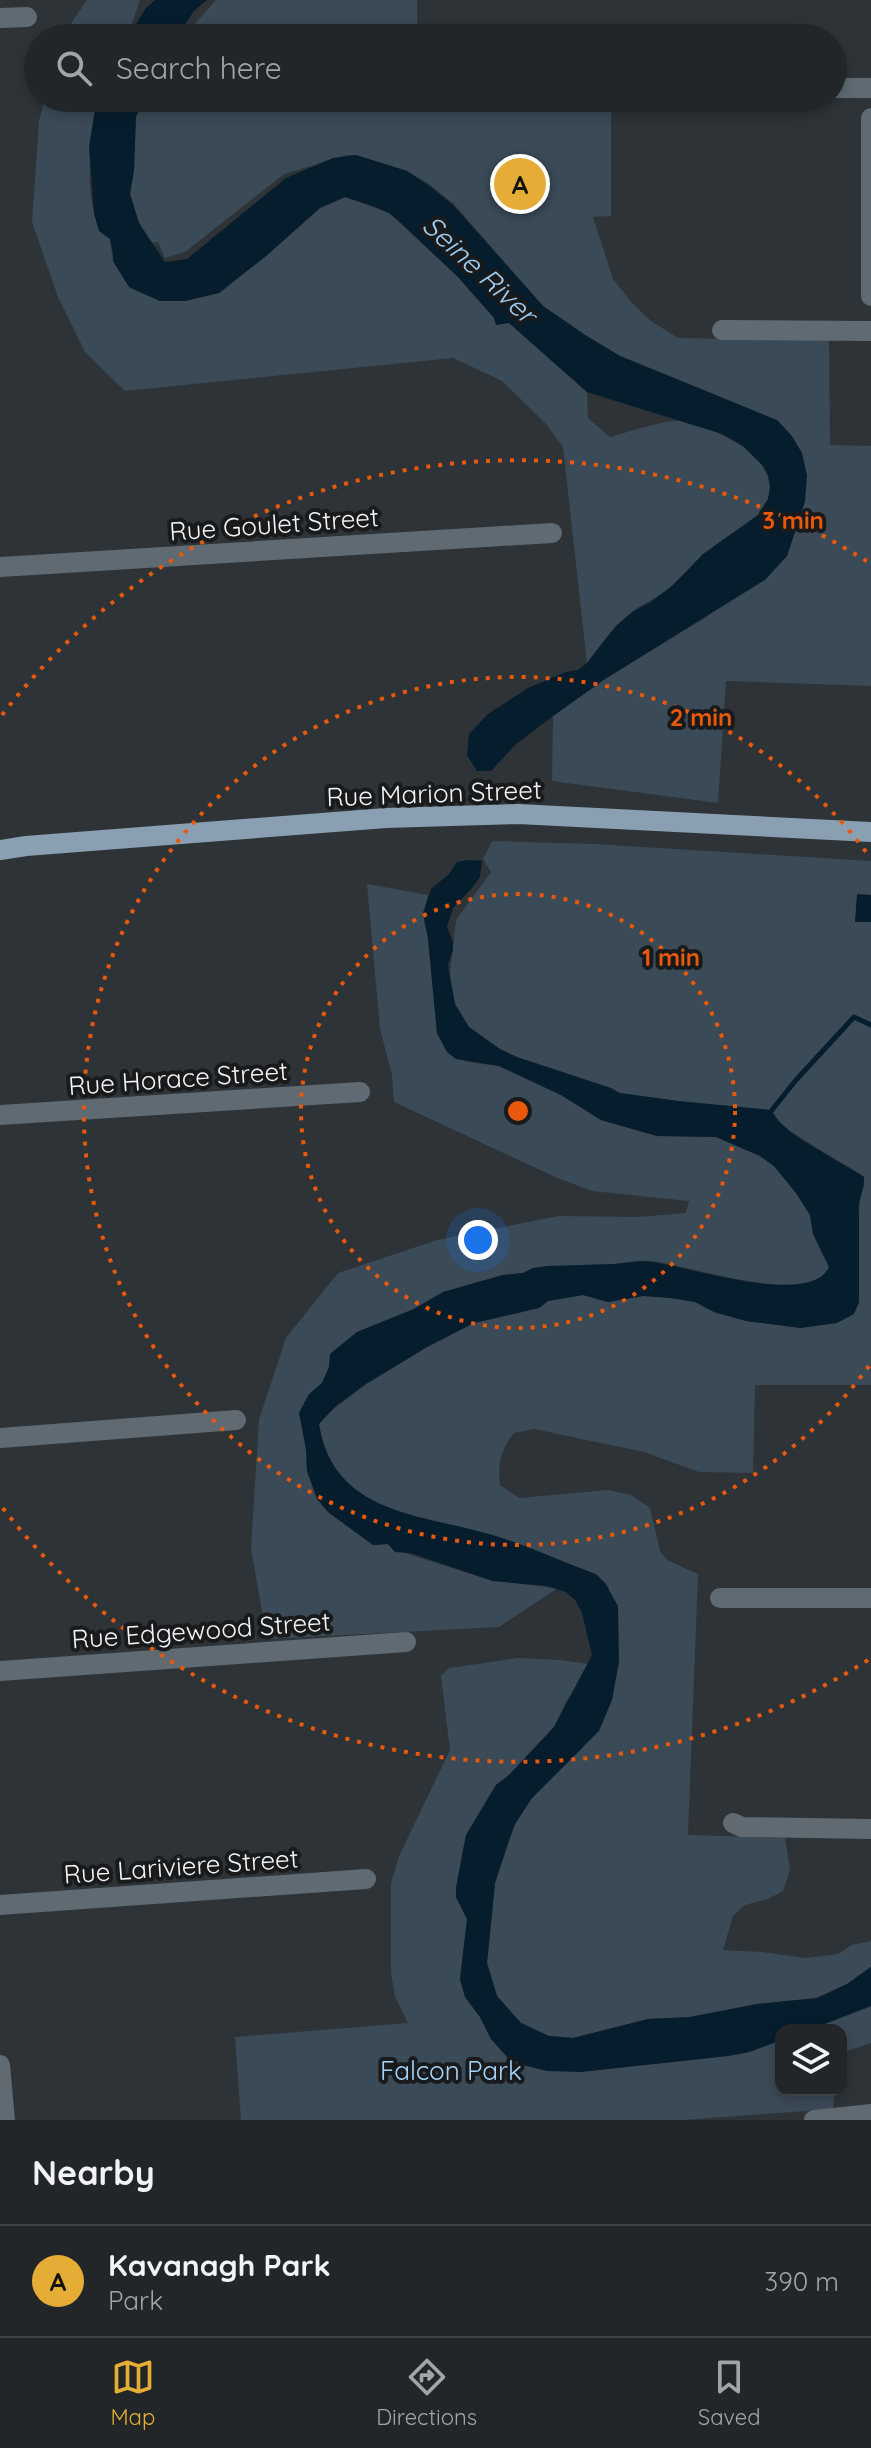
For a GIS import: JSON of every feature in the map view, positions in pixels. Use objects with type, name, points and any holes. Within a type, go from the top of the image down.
[{"type":"main road","name":"Rue Marion Street","points":[[0,850],[386,818],[518,814],[871,832]]},
{"type":"main road","points":[[0,840],[26,846]]},
{"type":"street","points":[[0,18],[27,17]]},
{"type":"street","points":[[847,88],[871,88]]},
{"type":"street","points":[[871,118],[871,296]]},
{"type":"street","points":[[722,330],[871,331]]},
{"type":"street","name":"Rue Goulet Street","points":[[0,567],[552,533]]},
{"type":"street","name":"Rue Horace Street","points":[[0,1115],[360,1092]]},
{"type":"street","points":[[0,1438],[236,1420]]},
{"type":"street","points":[[720,1598],[871,1598]]},
{"type":"street","name":"Rue Edgewood Street","points":[[0,1671],[406,1642]]},
{"type":"street","points":[[733,1823],[742,1827],[871,1829]]},
{"type":"street","name":"Rue Lariviere Street","points":[[0,1905],[366,1879]]},
{"type":"street","points":[[0,2065],[5,2120]]},
{"type":"street","points":[[814,2120],[871,2114]]},
{"type":"green space","points":[[87,0],[140,0],[132,24],[71,24]]},
{"type":"green space","points":[[216,0],[417,0],[417,24],[195,24]]},
{"type":"green space","points":[[41,112],[95,112],[90,151],[94,210],[100,226],[110,239],[113,261],[130,288],[160,301],[185,301],[219,293],[320,208],[345,197],[389,213],[458,277],[494,318],[509,323],[587,392],[588,418],[610,437],[674,421],[710,429],[745,448],[764,468],[769,484],[767,502],[753,520],[714,546],[668,590],[622,621],[587,663],[563,447],[546,424],[502,381],[453,358],[125,391],[85,352],[58,297],[32,222]]},
{"type":"green space","points":[[138,112],[611,112],[611,216],[593,217],[613,279],[633,304],[651,321],[678,338],[829,340],[830,445],[871,446],[871,686],[726,681],[718,803],[552,781],[553,716],[605,679],[706,617],[787,556],[805,501],[750,409],[620,356],[585,335],[543,306],[454,204],[429,184],[407,171],[356,155],[284,174],[185,252],[165,258],[158,242],[150,243],[139,223],[130,194]]},
{"type":"green space","points":[[492,841],[595,844],[871,861],[871,1385],[755,1385],[753,1473],[699,1472],[644,1452],[534,1429],[514,1433],[503,1451],[499,1469],[500,1485],[519,1498],[608,1490],[631,1495],[650,1508],[660,1551],[667,1560],[698,1574],[688,1835],[785,1838],[790,1870],[783,1891],[745,1905],[733,1916],[723,1950],[806,1958],[838,1954],[852,1945],[871,1941],[871,1967],[847,1984],[817,1998],[757,2004],[690,2017],[648,2019],[573,2038],[549,2036],[521,2023],[497,1996],[487,1963],[495,1883],[515,1824],[532,1798],[583,1747],[609,1588],[585,1570],[508,1540],[410,1515],[362,1494],[342,1477],[328,1454],[319,1424],[323,1417],[366,1384],[427,1347],[474,1323],[539,1308],[548,1301],[583,1295],[608,1302],[643,1296],[671,1298],[695,1302],[714,1312],[746,1321],[801,1328],[859,1302],[859,1209],[864,1177],[785,1128],[773,1115],[624,1099],[497,1053],[446,1008],[456,920],[491,872],[483,859]]},
{"type":"green space","points":[[367,884],[428,895],[423,914],[437,1033],[447,1052],[468,1062],[499,1066],[561,1095],[601,1120],[657,1136],[716,1137],[760,1156],[774,1166],[810,1215],[813,1234],[829,1267],[818,1279],[799,1284],[746,1281],[651,1261],[533,1268],[443,1292],[414,1309],[357,1332],[330,1354],[322,1384],[304,1402],[307,1471],[317,1499],[328,1512],[373,1545],[388,1544],[392,1549],[493,1581],[558,1588],[499,1627],[267,1639],[251,1549],[259,1419],[286,1338],[338,1273],[437,1240],[559,1216],[637,1217],[686,1213],[689,1201],[592,1191],[555,1177],[394,1102],[392,1075],[380,1029]]},
{"type":"green space","name":"Falcon Park","points":[[518,1658],[589,1664],[554,1727],[496,1785],[466,1835],[456,1888],[456,1897],[467,1919],[460,1979],[465,1997],[491,2039],[580,2072],[728,2056],[775,2042],[775,2096],[834,2096],[833,2109],[682,2120],[241,2120],[235,2037],[408,2023],[395,1997],[391,1973],[391,1883],[399,1856],[450,1750],[441,1676],[449,1668]]},
{"type":"green space","points":[[871,2006],[871,2043],[847,2051],[847,2024],[824,2024]]},
{"type":"water","points":[[155,0],[207,0],[185,24],[136,24]]},
{"type":"water","name":"Seine River","points":[[95,112],[138,112],[130,194],[139,223],[165,262],[187,259],[286,178],[333,158],[356,155],[407,171],[453,205],[543,306],[585,335],[620,356],[777,420],[802,453],[807,475],[805,501],[787,556],[765,580],[605,679],[553,716],[515,745],[491,771],[477,771],[467,755],[469,734],[488,714],[528,688],[578,670],[616,626],[673,585],[703,554],[758,515],[768,499],[770,487],[763,466],[743,446],[722,434],[587,392],[509,323],[496,325],[494,318],[458,277],[389,213],[345,197],[320,208],[219,293],[185,301],[160,301],[129,287],[113,261],[110,239],[99,231],[94,214],[89,146]]},
{"type":"water","points":[[482,861],[480,877],[453,908],[447,927],[453,942],[448,965],[455,1004],[469,1027],[517,1057],[620,1093],[772,1110],[777,1119],[799,1138],[864,1177],[859,1209],[859,1302],[854,1314],[837,1323],[801,1328],[746,1321],[714,1312],[695,1302],[671,1298],[643,1296],[608,1302],[583,1295],[548,1301],[539,1308],[474,1323],[427,1347],[366,1384],[336,1406],[319,1424],[328,1454],[342,1477],[361,1494],[410,1515],[505,1539],[596,1574],[618,1606],[619,1662],[612,1700],[599,1731],[532,1798],[515,1824],[495,1883],[487,1963],[497,1996],[521,2023],[549,2036],[573,2038],[648,2019],[690,2017],[757,2004],[817,1998],[847,1984],[871,1967],[871,2006],[824,2024],[775,2024],[775,2042],[749,2052],[580,2072],[547,2071],[507,2057],[491,2039],[465,1997],[460,1979],[467,1919],[456,1897],[456,1888],[466,1835],[496,1785],[554,1727],[592,1655],[582,1613],[566,1592],[546,1586],[493,1581],[410,1553],[395,1552],[388,1544],[373,1545],[328,1512],[317,1499],[307,1471],[299,1413],[309,1394],[322,1383],[329,1367],[330,1354],[357,1332],[414,1309],[443,1292],[547,1266],[647,1261],[774,1284],[799,1284],[818,1279],[829,1267],[813,1234],[810,1215],[774,1166],[760,1156],[716,1137],[657,1136],[601,1120],[561,1095],[499,1066],[456,1059],[447,1052],[437,1033],[423,913],[431,889],[449,874],[457,862]]},
{"type":"water","points":[[857,894],[871,895],[871,922],[855,922]]},
{"type":"waterway","points":[[772,1110],[854,1017],[871,1025]]},
{"type":"place","name":"Kavanagh Park","points":[[520,184]]}]
